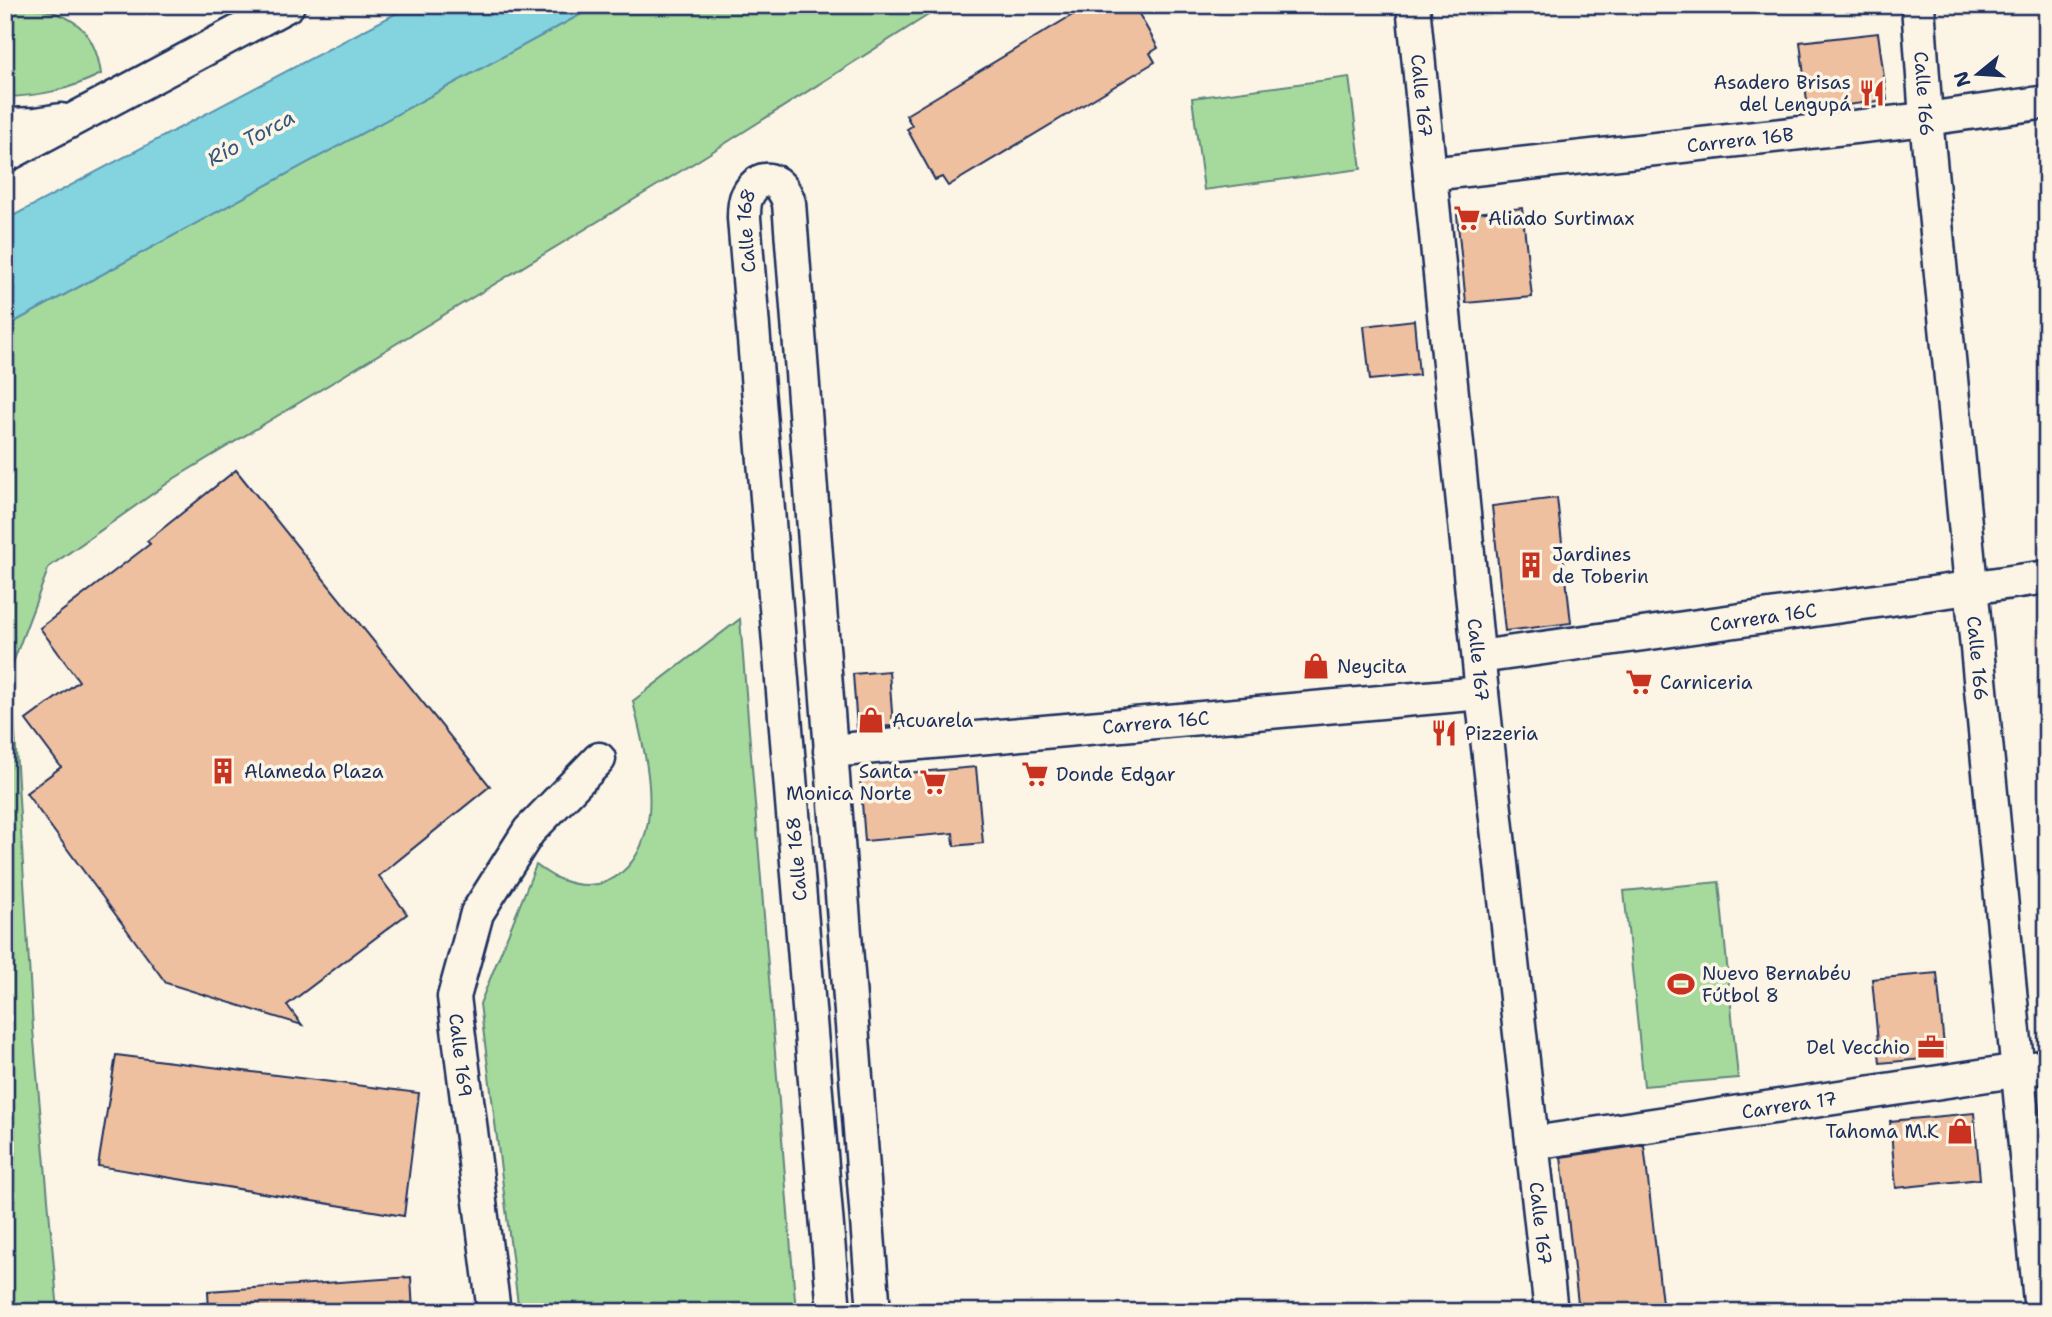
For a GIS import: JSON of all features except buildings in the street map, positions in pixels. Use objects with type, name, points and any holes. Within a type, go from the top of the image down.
[{"type":"street","points":[[5,156],[288,5]]},
{"type":"street","name":"Calle 167","points":[[1413,5],[1482,693],[1551,1312]]},
{"type":"street","name":"Calle 166","points":[[1918,5],[1926,119],[1971,588],[2032,1069],[2041,1312]]},
{"type":"street","name":"Carrera 16B","points":[[1430,174],[1926,119],[2047,102]]},
{"type":"street","points":[[5,125],[36,124],[93,111]]},
{"type":"street","name":"Calle 168","points":[[834,1312],[744,218],[746,198],[754,185],[764,180],[777,181],[785,190],[789,203],[874,1312]]},
{"type":"street","name":"Carrera 16C","points":[[1479,657],[2047,577]]},
{"type":"street","name":"Carrera 16C","points":[[830,751],[1482,693]]},
{"type":"street","name":"Calle 169","points":[[494,1312],[454,997],[477,913],[529,831],[599,760]]},
{"type":"street","name":"Carrera 17","points":[[1533,1143],[2032,1069]]},
{"type":"shaded area","points":[[2047,634],[2047,721],[2034,635]]},
{"type":"green space","points":[[598,5],[944,5],[699,160],[175,478],[49,567],[11,668],[33,1029],[58,1312],[5,1312],[5,327]]},
{"type":"green space","points":[[29,7],[58,14],[79,26],[93,46],[101,74],[54,91],[5,97],[5,13]]},
{"type":"green space","points":[[1349,77],[1361,169],[1204,190],[1192,98]]},
{"type":"green space","points":[[740,619],[796,1312],[519,1312],[480,1004],[536,865],[559,879],[578,884],[594,884],[609,880],[622,872],[632,861],[641,847],[646,831],[650,799],[645,756],[633,701]]},
{"type":"green space","name":"Nuevo Bernabéu Fútbol 8","points":[[1719,882],[1738,1078],[1644,1086],[1624,891]]},
{"type":"water","name":"Río Torca","points":[[412,5],[598,5],[5,327],[5,220]]},
{"type":"place","name":"Asadero Brisas del Lengupá","points":[[1872,93]]},
{"type":"place","name":"Aliado Surtimax","points":[[1467,218]]},
{"type":"place","name":"Jardines de Toberin","points":[[1531,565]]},
{"type":"place","name":"Neycita","points":[[1316,666]]},
{"type":"place","name":"Carniceria","points":[[1639,682]]},
{"type":"place","name":"Acuarela","points":[[871,720]]},
{"type":"place","name":"Pizzeria","points":[[1444,733]]},
{"type":"place","name":"Alameda Plaza","points":[[223,771]]},
{"type":"place","name":"Donde Edgar","points":[[1035,774]]},
{"type":"place","name":"Santa Monica Norte","points":[[933,782]]},
{"type":"place","name":"Nuevo Bernabéu Fútbol 8","points":[[1681,984]]},
{"type":"place","name":"Del Vecchio","points":[[1931,1047]]},
{"type":"place","name":"Tahoma M.K","points":[[1960,1131]]}]
